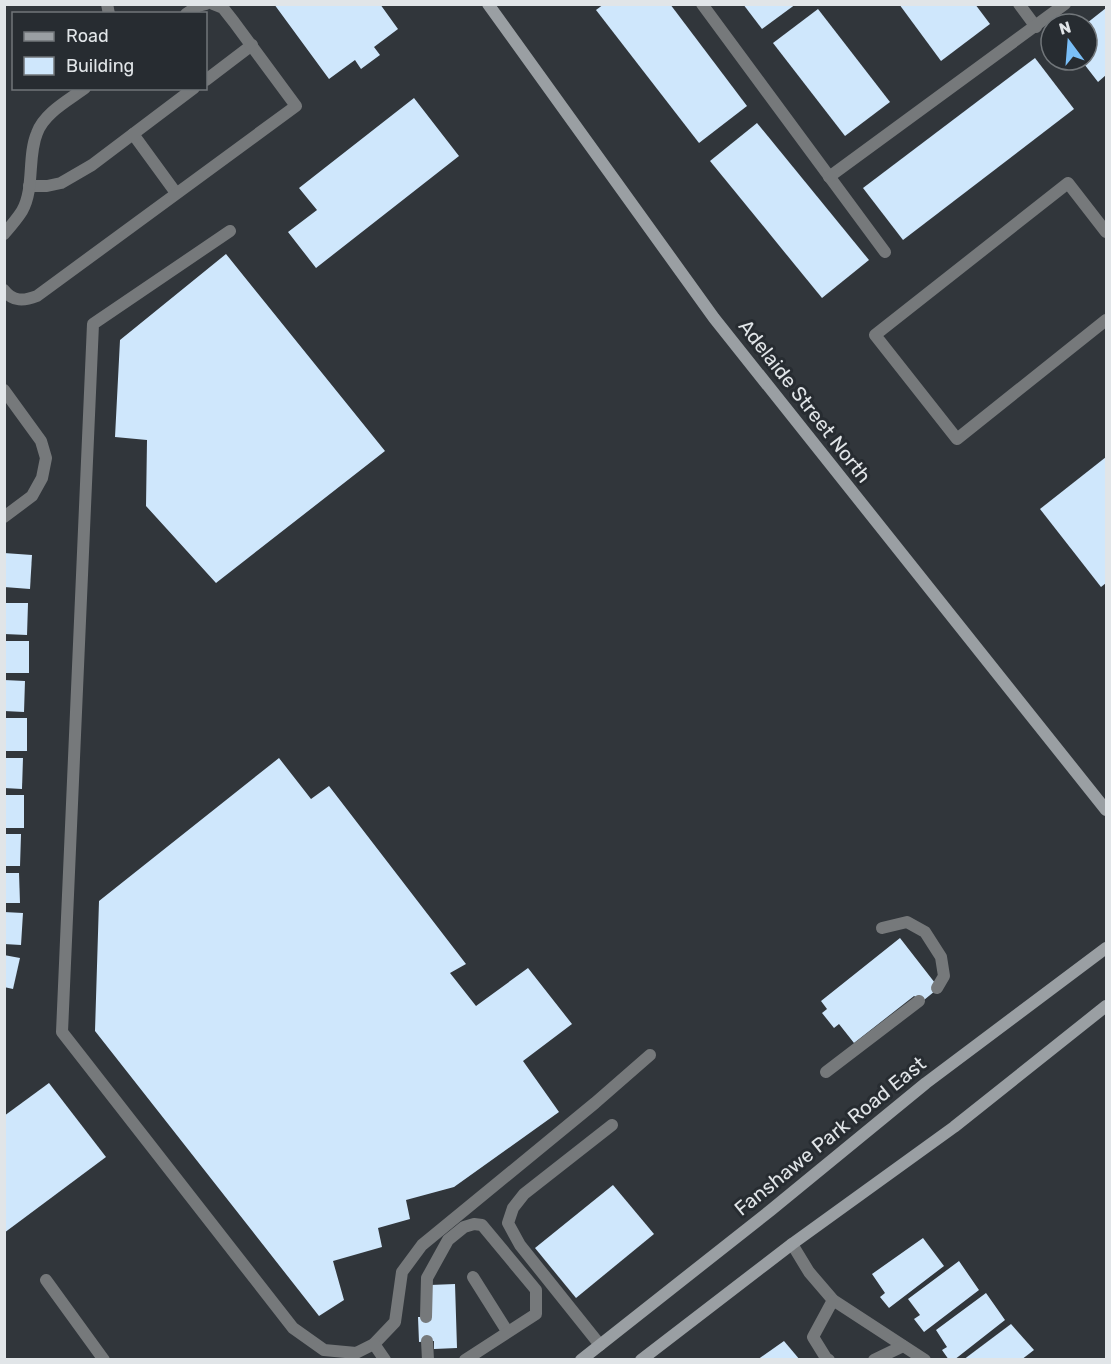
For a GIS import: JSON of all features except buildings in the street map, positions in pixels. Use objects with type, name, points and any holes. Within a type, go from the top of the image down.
[{"type":"main road","name":"Adelaide Street North","points":[[488,4],[714,318],[1107,810]]},
{"type":"main road","name":"Fanshawe Park Road East","points":[[581,1359],[771,1210],[926,1083],[1107,948]]},
{"type":"main road","points":[[641,1359],[792,1244],[954,1127],[1107,1006]]},
{"type":"lane","points":[[189,12],[206,4]]},
{"type":"lane","points":[[4,290],[18,300],[25,301],[37,296],[296,106],[223,8],[213,4]]},
{"type":"lane","points":[[702,4],[885,252]]},
{"type":"lane","points":[[1019,4],[1036,27]]},
{"type":"lane","points":[[830,177],[1065,4]]},
{"type":"lane","points":[[207,79],[252,45]]},
{"type":"lane","points":[[4,234],[23,210],[37,131],[54,111],[82,90]]},
{"type":"lane","points":[[29,186],[61,183],[92,165],[191,90]]},
{"type":"lane","points":[[133,134],[176,193]]},
{"type":"lane","points":[[1107,232],[1068,183],[874,335],[957,439],[1107,320]]},
{"type":"lane","points":[[230,231],[93,324],[62,1032],[293,1328],[324,1350],[356,1353],[374,1344],[394,1322],[402,1272],[422,1245],[650,1055]]},
{"type":"lane","points":[[4,390],[41,441],[46,458],[42,478],[32,496],[4,517]]},
{"type":"lane","points":[[882,928],[907,922],[925,932],[941,957],[944,976],[937,988]]},
{"type":"lane","points":[[826,1072],[919,1001]]},
{"type":"lane","points":[[600,1345],[520,1245],[508,1223],[513,1208],[524,1194],[612,1125]]},
{"type":"lane","points":[[426,1317],[427,1278],[448,1240],[464,1227],[474,1224],[482,1225],[536,1290],[536,1314],[465,1359]]},
{"type":"lane","points":[[792,1244],[809,1272],[833,1300],[925,1359]]},
{"type":"lane","points":[[473,1277],[507,1331]]},
{"type":"lane","points":[[46,1280],[104,1359]]},
{"type":"lane","points":[[830,1359],[826,1358],[813,1337],[833,1300]]},
{"type":"lane","points":[[427,1341],[428,1359]]},
{"type":"lane","points":[[374,1344],[386,1359]]},
{"type":"lane","points":[[874,1359],[903,1346]]}]
